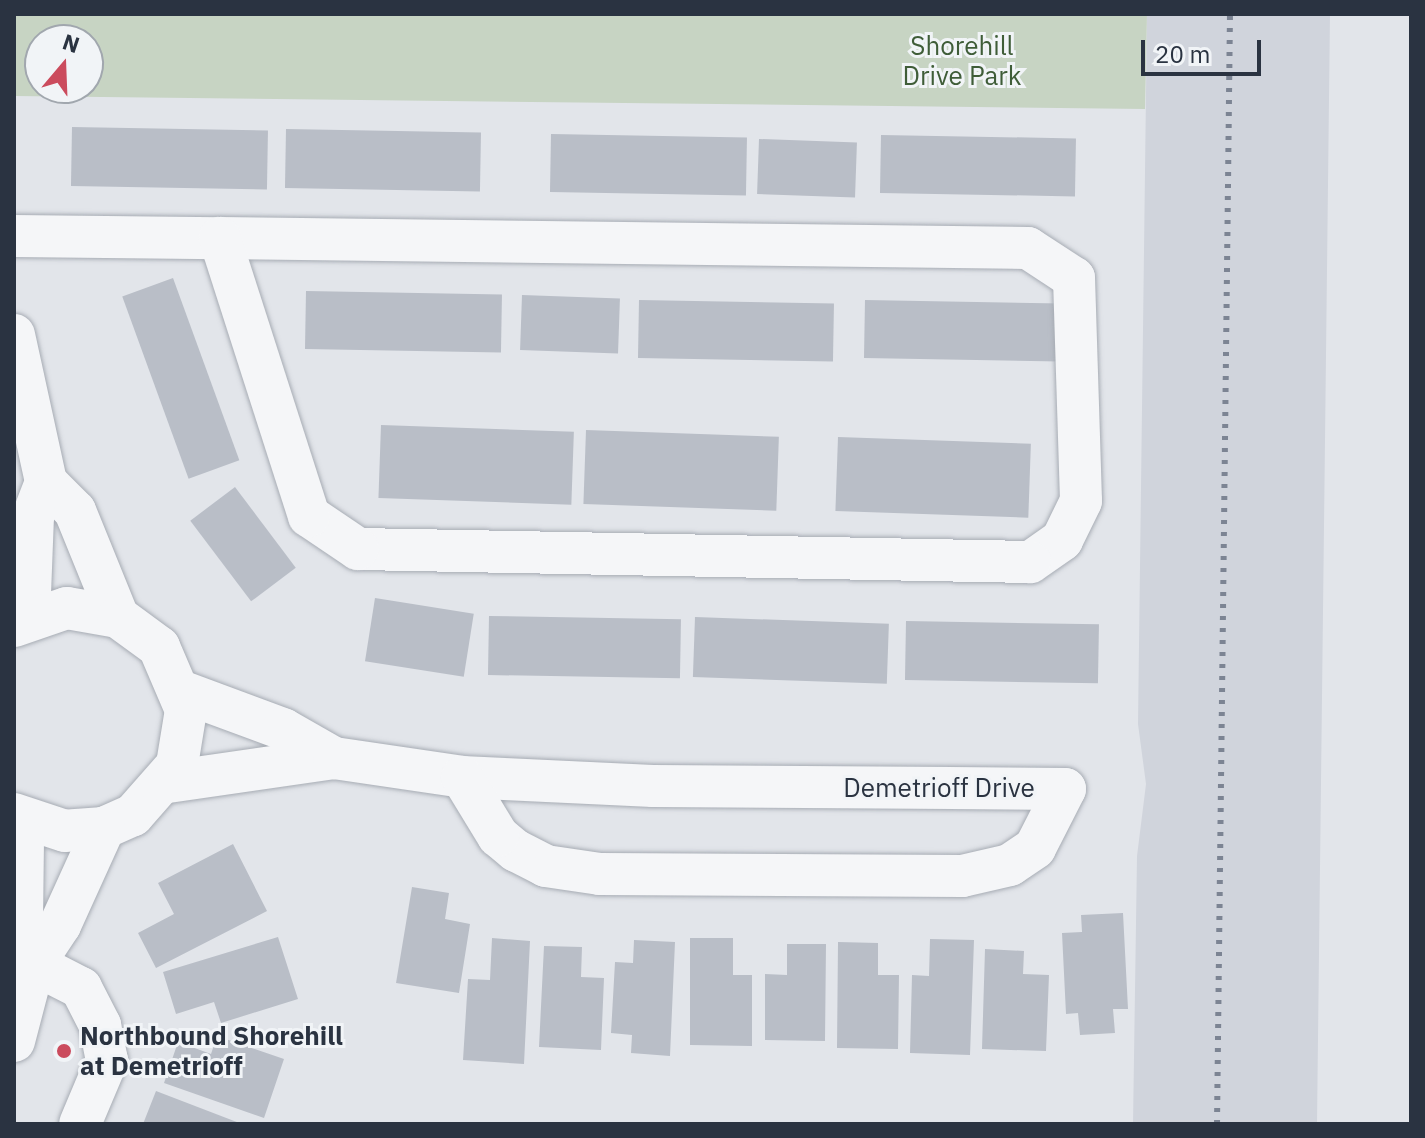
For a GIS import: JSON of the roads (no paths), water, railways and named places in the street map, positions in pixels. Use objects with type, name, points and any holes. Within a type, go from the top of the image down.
[{"type":"street","points":[[14,236],[220,238],[1028,248],[1074,278],[1081,501],[1062,540],[1030,562],[358,549],[309,516],[220,238]]},
{"type":"street","points":[[14,335],[46,482],[75,511],[118,617]]},
{"type":"street","points":[[15,625],[30,595],[33,516],[46,482]]},
{"type":"street","points":[[14,817],[65,831],[104,828],[133,815],[168,782],[184,738],[183,692],[159,647],[118,617],[67,608],[15,625]]},
{"type":"street","name":"Demetrioff Drive","points":[[183,692],[283,729],[334,758]]},
{"type":"street","name":"Demetrioff Drive","points":[[168,782],[334,758],[462,777],[1065,789],[1035,848],[1010,865],[962,876],[600,874],[546,866],[516,851],[498,836],[462,777]]},
{"type":"street","points":[[14,817],[23,840],[22,918],[34,964],[81,988],[100,1025],[107,1060],[80,1124]]},
{"type":"street","points":[[14,1041],[34,964],[60,925],[104,828]]},
{"type":"railway","points":[[1217,1124],[1230,14]]},
{"type":"place","name":"Northbound Shorehill at Demetrioff","points":[[64,1051]]},
{"type":"park label","name":"Shorehill Drive Park","points":[[962,61]]}]
